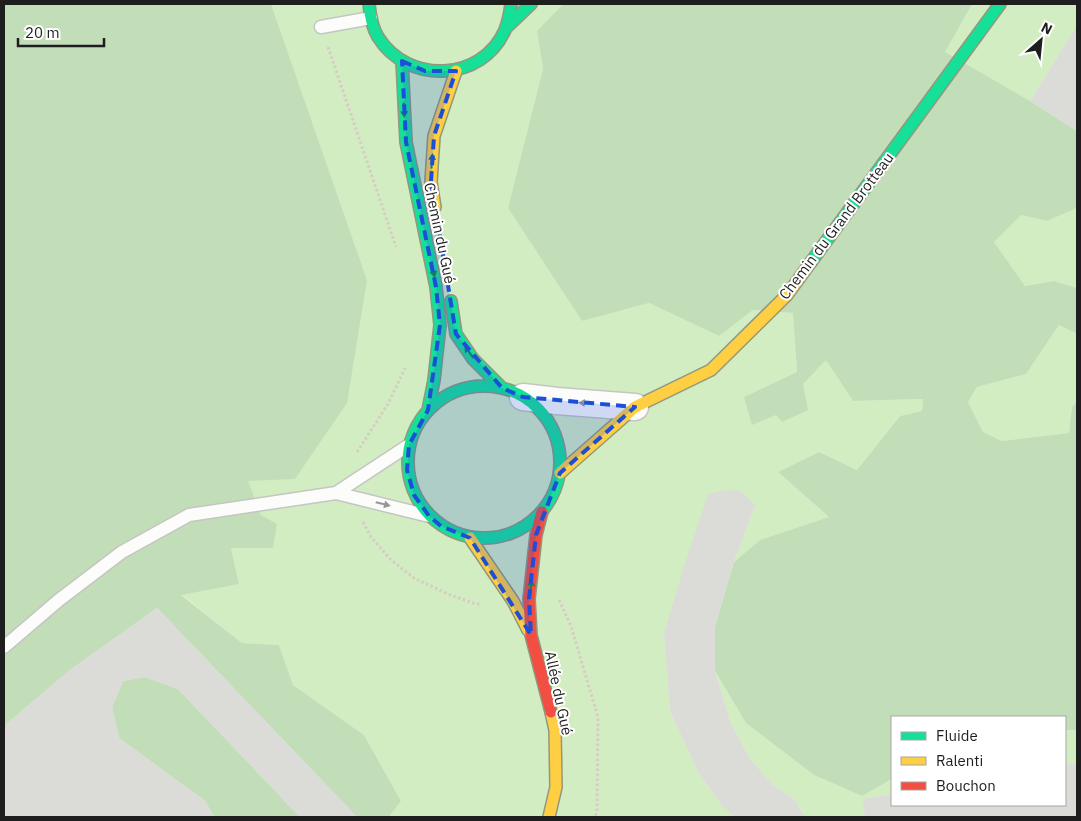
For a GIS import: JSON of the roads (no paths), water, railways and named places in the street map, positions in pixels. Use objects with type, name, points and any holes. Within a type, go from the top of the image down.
[{"type":"main road","points":[[369,4],[371,18],[378,37],[394,56],[426,71],[443,72],[470,66],[482,60],[502,38],[508,26],[530,4]]},
{"type":"main road","points":[[508,26],[511,4]]},
{"type":"main road","name":"Chemin du Grand Brotteau","points":[[560,473],[634,407],[711,370],[787,295],[1000,4]]},
{"type":"main road","name":"Chemin du Gué","points":[[402,61],[406,142],[436,287],[440,325],[434,380],[428,410]]},
{"type":"main road","name":"Chemin du Gué","points":[[437,220],[431,182],[434,136],[456,70]]},
{"type":"main road","name":"Chemin du Gué","points":[[448,287],[456,334],[473,359],[512,392]]},
{"type":"main road","points":[[482,386],[512,392],[540,411],[553,429],[560,450],[560,473],[554,494],[542,512],[527,525],[510,534],[490,539],[470,538],[455,533],[441,526],[429,516],[414,495],[407,470],[409,444],[416,426],[428,410],[443,397],[462,388],[482,386]]},
{"type":"main road","name":"Allée du Gué","points":[[542,512],[536,535],[529,598],[531,635],[555,730],[556,787],[549,817]]},
{"type":"main road","name":"Allée du Gué","points":[[470,538],[513,601],[531,635]]},
{"type":"street","points":[[512,392],[557,401],[634,407]]},
{"type":"lane","points":[[321,26],[371,18]]},
{"type":"lane","points":[[336,493],[409,444]]},
{"type":"lane","points":[[4,647],[59,600],[122,552],[189,515],[336,493],[429,516]]}]
